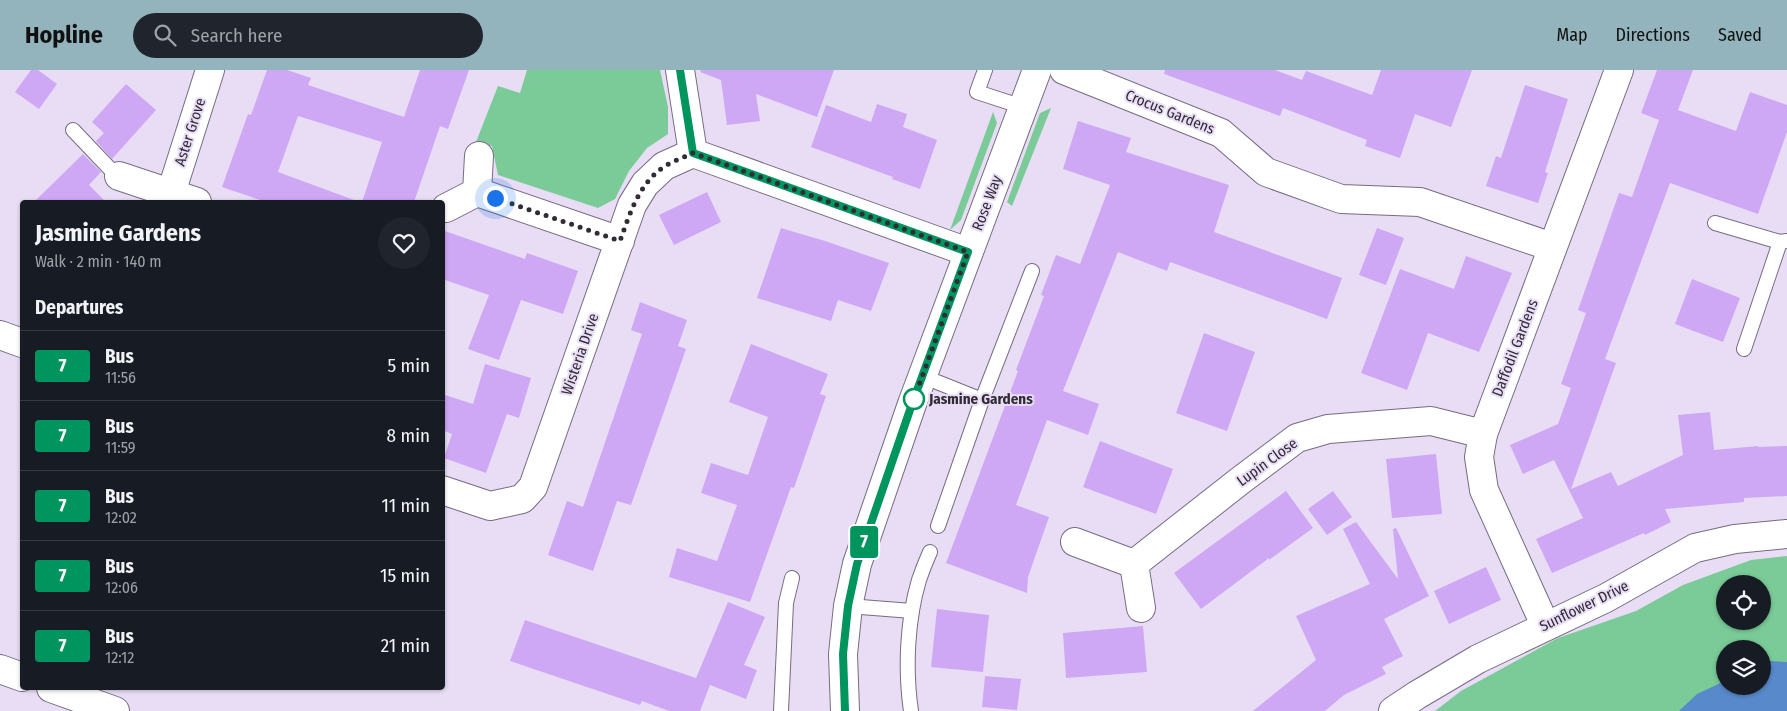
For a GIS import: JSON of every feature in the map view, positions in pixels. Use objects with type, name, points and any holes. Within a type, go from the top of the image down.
[{"type":"street","name":"Aster Grove","points":[[171,193],[210,70]]},
{"type":"street","points":[[680,70],[693,153],[968,252]]},
{"type":"street","name":"Rose Way","points":[[845,711],[843,654],[848,606],[857,564],[922,376],[1036,70]]},
{"type":"street","name":"Crocus Gardens","points":[[1064,70],[1221,132],[1266,172],[1341,199],[1420,202],[1552,247]]},
{"type":"street","name":"Daffodil Gardens","points":[[1545,625],[1484,490],[1479,457],[1482,434],[1619,70]]},
{"type":"street","name":"Wisteria Drive","points":[[445,491],[490,506],[522,499],[534,487],[632,205],[645,184],[664,166],[693,153]]},
{"type":"street","points":[[477,192],[479,156]]},
{"type":"street","points":[[119,176],[191,200]]},
{"type":"street","points":[[446,208],[477,192],[620,241]]},
{"type":"street","points":[[0,335],[20,342]]},
{"type":"street","name":"Lupin Close","points":[[1134,564],[1297,438],[1328,429],[1431,421],[1482,434]]},
{"type":"street","name":"Sunflower Drive","points":[[1393,711],[1470,663],[1545,625],[1606,598],[1695,548],[1735,539],[1787,534]]},
{"type":"street","points":[[1074,542],[1134,564],[1141,608]]},
{"type":"street","points":[[0,669],[20,676]]},
{"type":"street","points":[[56,690],[115,711]]},
{"type":"lane","points":[[985,70],[977,92],[1023,107]]},
{"type":"lane","points":[[73,130],[119,176]]},
{"type":"lane","points":[[1715,222],[1784,242],[1744,349]]},
{"type":"lane","points":[[938,526],[982,400],[1032,271]]},
{"type":"lane","points":[[922,376],[982,400]]},
{"type":"lane","points":[[911,711],[907,685],[912,611],[919,580],[930,552]]},
{"type":"lane","points":[[781,711],[786,603],[792,578]]},
{"type":"lane","points":[[848,606],[912,611]]},
{"type":"green space","points":[[527,70],[660,70],[668,107],[668,134],[647,148],[629,171],[615,199],[598,208],[498,175],[492,146],[476,142],[498,86],[520,93]]},
{"type":"green space","points":[[1051,108],[1012,206],[1007,202],[1040,113]]},
{"type":"green space","points":[[993,112],[997,123],[961,220],[950,230]]},
{"type":"green space","points":[[1787,556],[1787,711],[1435,711],[1461,691],[1558,638],[1636,611],[1683,585],[1751,560]]},
{"type":"water","points":[[1771,661],[1787,662],[1787,711],[1679,711],[1697,694],[1716,685],[1716,695],[1771,695]]},
{"type":"building","points":[[31,70],[38,70],[57,84],[39,109],[15,92]]},
{"type":"building","points":[[267,70],[287,70],[311,78],[308,85],[404,117],[420,70],[469,70],[448,129],[440,126],[415,200],[363,200],[382,142],[298,116],[278,172],[354,200],[260,200],[222,187],[248,114],[251,115]]},
{"type":"building","points":[[701,70],[834,70],[817,117],[756,94],[760,121],[727,125],[721,80],[700,72]]},
{"type":"building","points":[[1165,70],[1275,70],[1302,80],[1306,71],[1372,95],[1381,70],[1472,70],[1451,127],[1415,114],[1400,158],[1365,146],[1367,140],[1283,108],[1280,116],[1164,74]]},
{"type":"building","points":[[1657,70],[1693,70],[1678,110],[1736,131],[1750,92],[1787,105],[1787,132],[1758,214],[1670,183],[1605,359],[1616,363],[1571,489],[1611,472],[1618,486],[1683,455],[1678,415],[1710,412],[1714,450],[1758,446],[1787,446],[1787,496],[1744,498],[1744,502],[1665,509],[1671,522],[1645,535],[1644,533],[1552,573],[1536,539],[1583,518],[1554,460],[1523,474],[1510,445],[1558,424],[1571,388],[1561,384],[1586,313],[1578,310],[1619,193],[1632,197],[1659,120],[1641,113]]},
{"type":"building","points":[[126,84],[156,110],[112,159],[96,141],[104,133],[92,122]]},
{"type":"building","points":[[1525,85],[1568,99],[1545,172],[1548,173],[1538,203],[1486,186],[1496,156],[1501,158]]},
{"type":"building","points":[[877,104],[907,114],[903,127],[937,140],[920,189],[811,147],[826,105],[871,122]]},
{"type":"building","points":[[1078,121],[1131,138],[1126,152],[1229,185],[1214,232],[1342,278],[1327,319],[1170,262],[1167,271],[1118,252],[1063,391],[1099,404],[1088,435],[1047,420],[1016,505],[1049,517],[1028,577],[1027,593],[946,563],[1018,371],[1016,370],[1044,296],[1041,295],[1056,255],[1080,264],[1110,185],[1063,169]]},
{"type":"building","points":[[83,154],[101,172],[89,185],[104,200],[36,200]]},
{"type":"building","points":[[707,192],[721,222],[674,245],[659,215]]},
{"type":"building","points":[[781,228],[889,263],[871,311],[838,300],[831,321],[757,298]]},
{"type":"building","points":[[1377,228],[1404,238],[1386,285],[1359,275]]},
{"type":"building","points":[[445,231],[525,259],[527,253],[578,271],[563,314],[521,300],[499,360],[468,349],[489,295],[445,280]]},
{"type":"building","points":[[1466,256],[1512,273],[1479,352],[1428,333],[1407,390],[1361,373],[1400,269],[1454,289]]},
{"type":"building","points":[[1692,279],[1740,298],[1723,342],[1675,324]]},
{"type":"building","points":[[640,302],[687,320],[678,346],[686,349],[631,505],[617,501],[593,571],[548,555],[567,501],[583,507],[642,334],[631,330]]},
{"type":"building","points":[[1204,333],[1255,352],[1227,431],[1176,413]]},
{"type":"building","points":[[751,344],[828,374],[820,394],[826,396],[794,488],[791,487],[750,602],[669,577],[677,548],[717,561],[737,505],[701,493],[711,463],[748,475],[768,417],[729,402]]},
{"type":"building","points":[[485,364],[531,378],[519,418],[507,414],[486,473],[445,458],[452,434],[445,431],[445,395],[473,404]]},
{"type":"building","points":[[1100,441],[1173,469],[1156,514],[1083,487]]},
{"type":"building","points":[[1436,454],[1442,514],[1392,518],[1386,459]]},
{"type":"building","points":[[1286,491],[1313,528],[1201,609],[1174,573]]},
{"type":"building","points":[[1333,491],[1352,517],[1327,535],[1308,509]]},
{"type":"building","points":[[1356,522],[1398,579],[1393,529],[1396,528],[1429,596],[1384,619],[1403,656],[1382,667],[1386,674],[1344,695],[1325,711],[1253,711],[1316,660],[1296,616],[1370,584],[1343,529]]},
{"type":"building","points":[[1486,567],[1501,600],[1449,624],[1434,591]]},
{"type":"building","points":[[728,602],[765,617],[744,665],[757,670],[746,699],[710,685],[700,711],[669,711],[642,701],[640,705],[510,661],[525,620],[696,678]]},
{"type":"building","points":[[937,609],[989,615],[983,672],[931,667]]},
{"type":"building","points":[[1143,626],[1147,672],[1066,678],[1063,633]]},
{"type":"building","points":[[985,676],[1021,679],[1017,710],[982,707]]},
{"type":"bus line","name":"7","points":[[680,70],[693,153],[968,252],[912,404],[857,564],[848,606],[843,654],[845,711]]},
{"type":"place","name":"Jasmine Gardens","points":[[914,399]]},
{"type":"route","points":[[495,198],[620,241],[632,205],[645,184],[664,166],[693,153],[968,252],[912,404],[914,399]]}]
